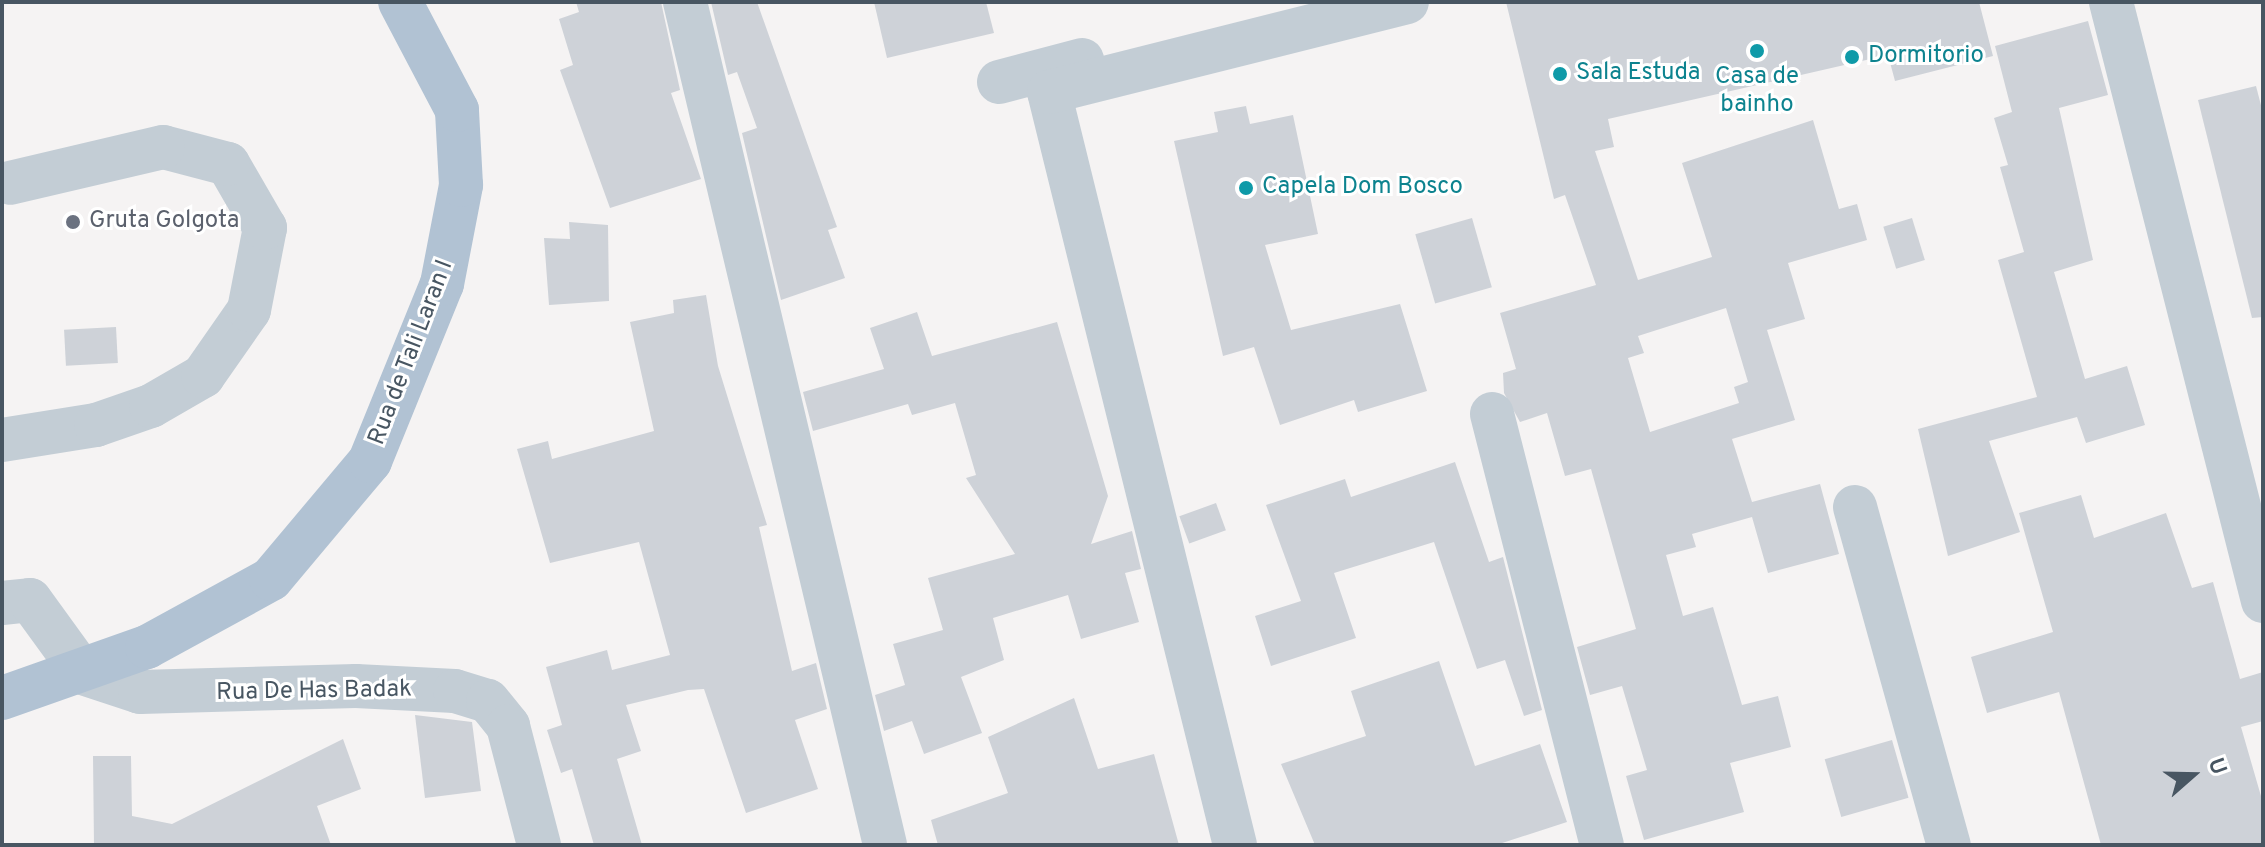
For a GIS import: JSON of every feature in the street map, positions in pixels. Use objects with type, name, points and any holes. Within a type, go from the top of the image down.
[{"type":"main road","name":"Rua de Tali Laran I","points":[[2,698],[83,673],[202,620],[271,579],[370,461],[442,284],[461,185],[457,110],[400,2]]},
{"type":"street","points":[[685,2],[885,845]]},
{"type":"street","points":[[999,82],[1296,2]]},
{"type":"street","points":[[1235,845],[1049,92],[1407,2]]},
{"type":"street","points":[[2111,2],[2263,601]]},
{"type":"street","points":[[2,440],[96,425],[151,406],[203,376],[249,310],[265,228],[228,164],[163,147],[10,183]]},
{"type":"street","points":[[1492,414],[1602,845]]},
{"type":"street","points":[[1855,507],[1949,845]]},
{"type":"street","points":[[2,603],[30,600],[83,673]]},
{"type":"street","name":"Rua De Has Badak","points":[[83,673],[140,692],[356,686],[455,691],[488,701],[508,726],[539,845]]},
{"type":"building","points":[[576,2],[661,2],[680,90],[671,93],[701,179],[610,208],[560,70],[573,65],[559,19],[579,12]]},
{"type":"building","points":[[711,2],[757,2],[837,227],[828,230],[845,278],[781,300],[742,133],[757,128],[737,72],[728,75]]},
{"type":"building","points":[[874,2],[986,2],[994,33],[887,58]]},
{"type":"building","points":[[1506,2],[1979,2],[1993,56],[1895,81],[1888,55],[1608,119],[1614,147],[1595,151],[1638,280],[1712,257],[1682,163],[1813,120],[1839,209],[1857,204],[1867,240],[1788,263],[1805,319],[1767,330],[1795,420],[1732,439],[1752,502],[1820,484],[1839,554],[1768,573],[1752,517],[1692,534],[1696,547],[1666,555],[1683,616],[1713,607],[1742,705],[1778,696],[1791,747],[1730,763],[1744,812],[1644,840],[1626,776],[1647,770],[1622,686],[1590,695],[1577,647],[1636,629],[1591,469],[1565,476],[1547,413],[1520,422],[1504,393],[1503,373],[1516,369],[1500,313],[1596,285],[1565,195],[1554,199]],"holes":[[[1726,308],[1748,382],[1734,387],[1739,403],[1650,432],[1628,358],[1644,353],[1638,336]]]},
{"type":"building","points":[[2088,21],[2108,95],[2059,108],[2093,260],[2054,272],[2085,379],[2127,366],[2145,425],[2086,443],[2077,417],[1989,441],[2020,532],[1948,556],[1918,429],[2037,397],[1998,260],[2024,252],[2000,167],[2008,165],[1994,118],[2012,112],[1995,46]]},
{"type":"building","points":[[2256,86],[2263,113],[2263,317],[2252,318],[2198,100]]},
{"type":"building","points":[[1246,106],[1250,124],[1293,115],[1318,234],[1265,245],[1291,330],[1400,304],[1427,391],[1358,412],[1354,400],[1280,425],[1254,347],[1223,356],[1174,141],[1218,132],[1214,112]]},
{"type":"building","points":[[1472,218],[1492,287],[1435,303],[1415,234]]},
{"type":"building","points":[[1912,218],[1925,260],[1896,269],[1883,227]]},
{"type":"building","points":[[569,222],[608,225],[609,301],[549,305],[544,238],[570,239]]},
{"type":"building","points":[[706,295],[718,366],[767,525],[759,527],[792,671],[816,663],[827,709],[795,720],[818,789],[746,813],[704,689],[626,705],[641,751],[617,759],[642,845],[594,845],[572,769],[561,773],[547,730],[562,725],[546,667],[607,650],[612,670],[670,655],[639,542],[550,563],[517,449],[548,441],[552,459],[654,431],[630,322],[674,313],[673,300]]},
{"type":"building","points":[[917,312],[932,356],[1057,322],[1108,496],[1091,544],[1132,531],[1141,569],[1125,573],[1139,622],[1081,639],[1068,595],[993,618],[1004,660],[961,677],[982,733],[924,754],[912,721],[884,731],[875,695],[905,685],[893,644],[943,630],[928,578],[1015,554],[966,478],[976,475],[955,403],[912,415],[908,404],[813,431],[803,392],[884,369],[870,328]]},
{"type":"building","points":[[116,327],[118,363],[66,366],[64,330]]},
{"type":"building","points":[[1455,462],[1489,562],[1503,557],[1542,710],[1524,716],[1505,660],[1477,669],[1434,542],[1334,573],[1356,638],[1271,666],[1255,616],[1301,601],[1266,505],[1345,479],[1351,497]]},
{"type":"building","points":[[2081,495],[2094,538],[2166,513],[2192,588],[2213,582],[2240,679],[2263,672],[2263,721],[2241,727],[2263,803],[2263,845],[2101,845],[2059,692],[1987,713],[1971,657],[2053,632],[2019,513]]},
{"type":"building","points":[[1216,503],[1226,530],[1189,544],[1179,516]]},
{"type":"building","points":[[1439,661],[1475,766],[1540,744],[1567,822],[1496,845],[1315,845],[1281,764],[1366,736],[1351,691]]},
{"type":"building","points":[[1074,698],[1098,769],[1154,754],[1179,845],[938,845],[931,820],[1008,793],[988,737]]},
{"type":"building","points":[[415,715],[472,722],[481,791],[425,798]]},
{"type":"building","points":[[343,739],[361,789],[317,806],[331,845],[94,845],[93,756],[131,756],[132,816],[172,824]]},
{"type":"building","points":[[1892,740],[1909,798],[1841,817],[1825,759]]},
{"type":"place","name":"Casa de bainho","points":[[1757,51]]},
{"type":"place","name":"Dormitorio","points":[[1852,57]]},
{"type":"place","name":"Sala Estuda","points":[[1560,74]]},
{"type":"place","name":"Capela Dom Bosco","points":[[1246,188]]},
{"type":"place","name":"Gruta Golgota","points":[[73,222]]}]
